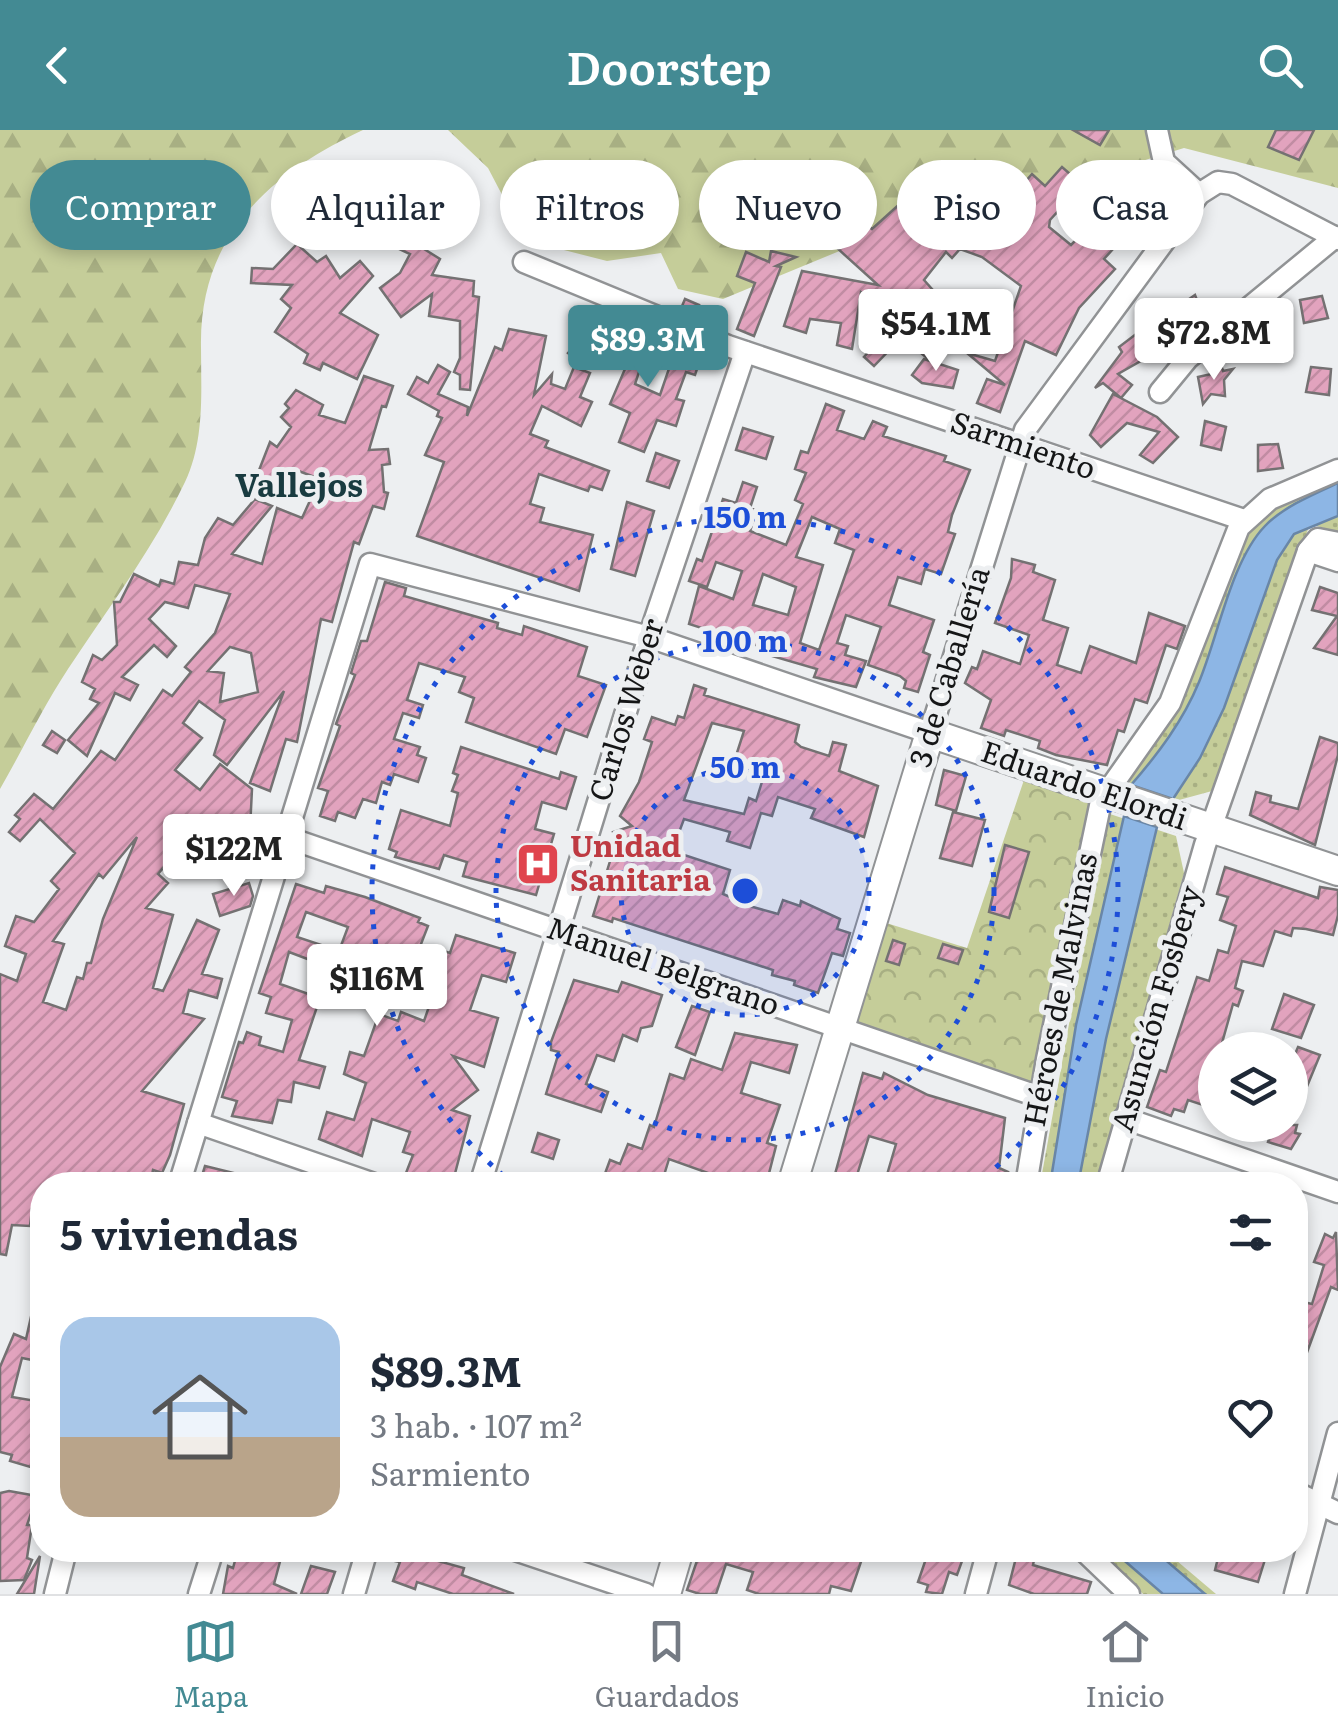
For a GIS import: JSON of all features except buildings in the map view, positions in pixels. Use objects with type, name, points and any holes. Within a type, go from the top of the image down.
[{"type":"main road","name":"Eduardo Elordi","points":[[930,733],[1338,871]]},
{"type":"main road","name":"3 de Caballería","points":[[796,1172],[930,733]]},
{"type":"main road","points":[[666,1594],[676,1562]]},
{"type":"street","points":[[1157,130],[1164,160]]},
{"type":"street","points":[[1160,392],[1188,358],[1337,243],[1224,181],[1204,190]]},
{"type":"street","name":"3 de Caballería","points":[[930,733],[1018,445],[1034,416],[1158,250]]},
{"type":"street","name":"Sarmiento","points":[[524,262],[745,352],[1244,520]]},
{"type":"street","name":"Carlos Weber","points":[[484,1172],[649,637],[745,352]]},
{"type":"street","points":[[1244,520],[1270,499],[1338,470]]},
{"type":"street","name":"Héroes de Malvinas","points":[[1028,1172],[1093,825],[1165,713],[1244,520]]},
{"type":"street","points":[[1338,543],[1318,539],[1308,551],[1338,561]]},
{"type":"street","name":"Asunción Fosbery","points":[[1109,1172],[1212,829],[1308,551]]},
{"type":"street","name":"Eduardo Elordi","points":[[286,837],[370,564],[649,637],[930,733]]},
{"type":"street","points":[[182,1172],[286,837]]},
{"type":"street","name":"Manuel Belgrano","points":[[286,837],[1040,1097]]},
{"type":"street","points":[[1124,1118],[1280,1172]]},
{"type":"street","points":[[198,1123],[318,1172]]},
{"type":"street","points":[[1308,1182],[1338,1192]]},
{"type":"street","points":[[1308,1537],[1338,1433]]},
{"type":"street","points":[[1308,1498],[1338,1513]]},
{"type":"street","points":[[55,1594],[63,1562]]},
{"type":"street","points":[[200,1594],[209,1562]]},
{"type":"street","points":[[354,1594],[363,1562]]},
{"type":"street","points":[[551,1562],[646,1594]]},
{"type":"street","points":[[976,1594],[985,1562]]},
{"type":"street","points":[[1096,1562],[1129,1594]]},
{"type":"street","points":[[1295,1594],[1302,1562]]},
{"type":"green space","points":[[0,130],[363,130],[309,160],[271,160],[271,188],[251,208],[251,160],[30,160],[30,250],[223,250],[212,272],[204,308],[199,432],[185,482],[145,554],[59,683],[0,789]]},
{"type":"green space","points":[[448,130],[1338,130],[1338,188],[1184,148],[1145,160],[1056,160],[1056,184],[1036,188],[1036,160],[897,160],[897,227],[877,236],[877,160],[699,160],[699,250],[842,250],[723,299],[678,289],[661,253],[607,261],[564,250],[679,250],[679,160],[500,160],[500,191],[480,160]]},
{"type":"green space","points":[[1338,479],[1338,532],[1310,524],[1212,791],[1179,800],[1122,780],[1242,539],[1262,515]]},
{"type":"green space","points":[[1025,777],[1093,799],[1035,1084],[852,1024],[883,922],[967,948]]},
{"type":"green space","points":[[1107,813],[1176,836],[1184,873],[1100,1172],[1042,1172]]},
{"type":"green space","points":[[1110,1562],[1178,1562],[1216,1594],[1143,1594]]},
{"type":"water","points":[[1338,483],[1338,516],[1294,534],[1277,560],[1224,708],[1200,758],[1173,799],[1131,785],[1169,736],[1193,696],[1234,579],[1253,541],[1281,513]]},
{"type":"water","points":[[1124,816],[1157,827],[1106,1039],[1080,1172],[1052,1172],[1076,1025]]},
{"type":"water","points":[[1126,1562],[1168,1562],[1205,1594],[1163,1594]]},
{"type":"place","name":"Unidad Sanitaria","points":[[538,864]]},
{"type":"district","name":"Vallejos","points":[[299,486]]}]
